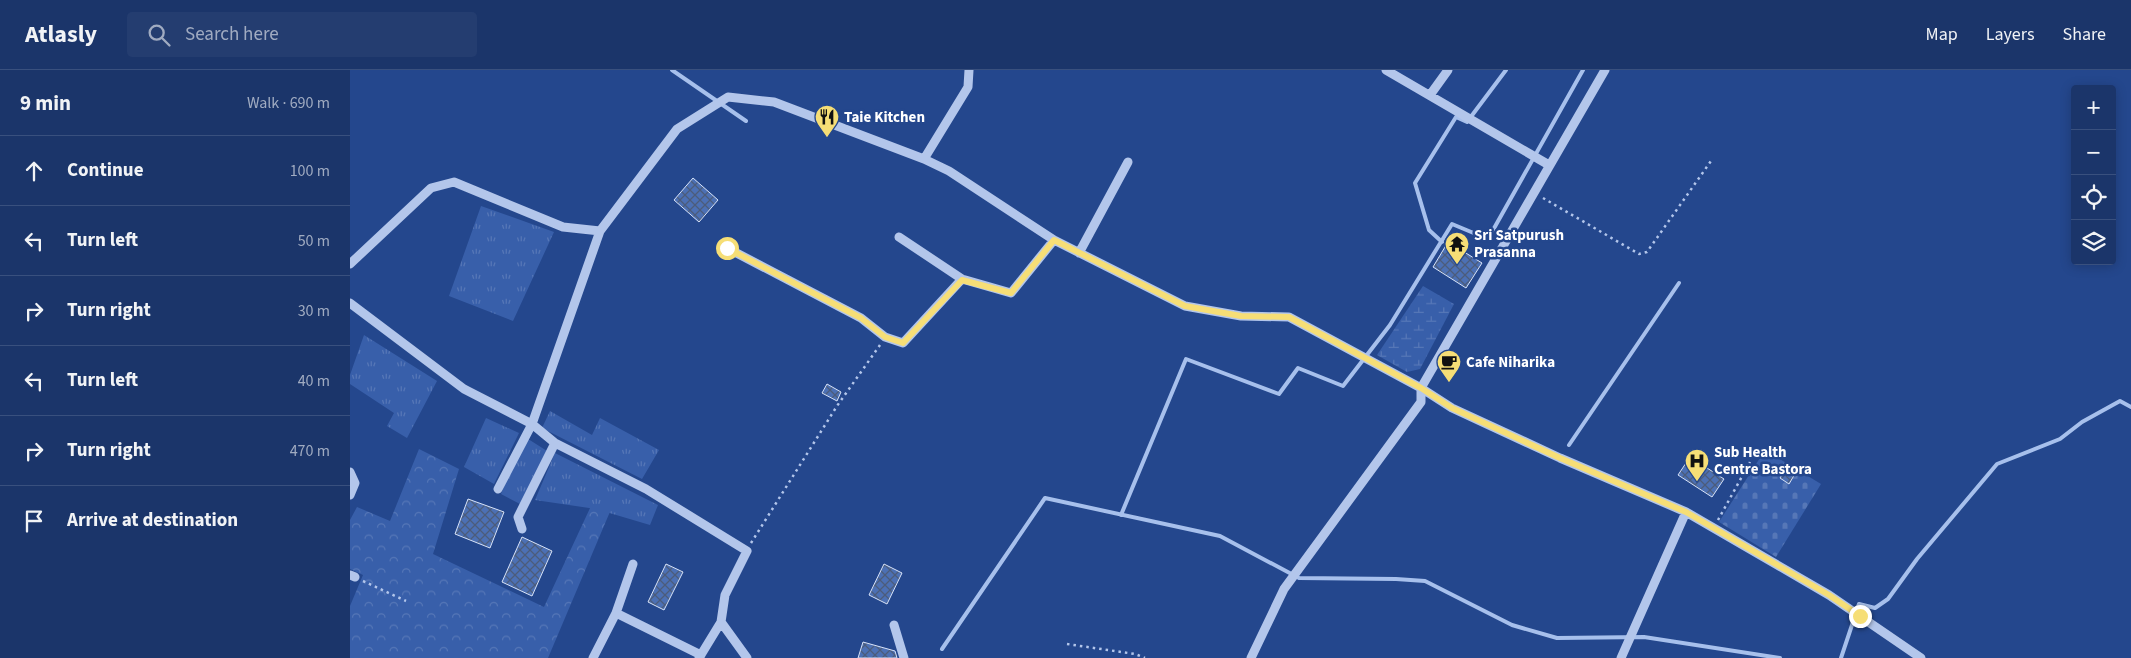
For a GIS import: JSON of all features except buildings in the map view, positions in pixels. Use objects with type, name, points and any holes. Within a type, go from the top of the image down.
[{"type":"street","points":[[924,159],[968,87],[969,70]]},
{"type":"street","points":[[1386,70],[1549,165]]},
{"type":"street","points":[[1430,96],[1448,70]]},
{"type":"street","points":[[1251,658],[1284,589],[1421,402],[1421,388],[1605,70]]},
{"type":"street","points":[[498,489],[532,424],[600,231],[677,129],[728,97],[774,102],[924,159],[949,171],[1054,240],[1185,306],[1241,316],[1289,317],[1421,388],[1461,412],[1560,458],[1686,512],[1829,595],[1921,658]]},
{"type":"street","points":[[1079,253],[1128,162]]},
{"type":"street","points":[[350,264],[431,188],[454,182],[563,227],[600,231]]},
{"type":"street","points":[[899,237],[962,280],[1011,293],[1054,240]]},
{"type":"street","points":[[727,248],[861,318],[885,337],[903,343],[962,280]]},
{"type":"street","points":[[350,303],[464,389],[532,424],[555,443],[646,489],[746,551],[725,595],[721,622],[700,656],[616,613]]},
{"type":"street","points":[[522,530],[518,517],[555,443]]},
{"type":"street","points":[[350,472],[355,484],[350,495]]},
{"type":"street","points":[[1622,658],[1686,512]]},
{"type":"street","points":[[593,658],[616,613],[633,564]]},
{"type":"street","points":[[721,622],[747,658]]},
{"type":"street","points":[[894,625],[904,658]]},
{"type":"path","points":[[1533,192],[1639,254],[1647,252],[1711,161]]},
{"type":"path","points":[[746,551],[837,406],[885,337]]},
{"type":"path","points":[[1714,528],[1750,462]]},
{"type":"path","points":[[353,576],[406,601]]},
{"type":"path","points":[[1067,644],[1135,654],[1145,658]]},
{"type":"green space","points":[[481,206],[554,232],[513,321],[449,296]]},
{"type":"green space","points":[[1423,286],[1454,304],[1420,369],[1407,372],[1377,355]]},
{"type":"green space","points":[[364,335],[437,381],[407,438],[387,426],[394,413],[350,384],[350,375]]},
{"type":"green space","points":[[550,411],[592,435],[600,418],[659,450],[642,479],[542,428]]},
{"type":"green space","points":[[486,418],[519,433],[494,484],[464,467]]},
{"type":"green space","points":[[525,437],[547,451],[520,504],[501,494]]},
{"type":"green space","points":[[419,449],[459,469],[433,554],[544,607],[591,506],[612,507],[548,658],[350,658],[350,606],[363,575],[350,569],[350,520],[357,507],[390,521]]},
{"type":"green space","points":[[1765,450],[1821,484],[1776,557],[1719,522]]},
{"type":"green space","points":[[555,453],[658,505],[650,525],[596,509],[535,500]]},
{"type":"waterway","points":[[672,70],[746,121]]},
{"type":"waterway","points":[[1442,242],[1429,230],[1415,183],[1456,117],[1467,122],[1506,70]]},
{"type":"waterway","points":[[1121,515],[1186,359],[1279,394],[1298,368],[1343,386],[1390,325],[1452,224],[1488,239],[1583,70]]},
{"type":"waterway","points":[[1569,445],[1679,283]]},
{"type":"waterway","points":[[1841,658],[1859,604],[1875,608],[1888,599],[1917,559],[1997,464],[2060,439],[2082,422],[2120,401],[2131,407]]},
{"type":"waterway","points":[[942,649],[1045,498],[1220,536],[1299,578],[1425,581],[1512,625],[1557,638],[1644,637],[1780,658]]},
{"type":"place","name":"Taie Kitchen","points":[[827,138]]},
{"type":"place","name":"Sri Satpurush Prasanna","points":[[1457,265]]},
{"type":"place","name":"Cafe Niharika","points":[[1449,383]]},
{"type":"place","name":"Sub Health Centre Bastora","points":[[1697,482]]},
{"type":"route","points":[[727,248],[861,318],[885,337],[903,343],[962,280],[1011,293],[1054,240],[1185,306],[1241,316],[1289,317],[1421,388],[1452,408],[1560,458],[1686,512],[1829,595],[1860,616]]}]
